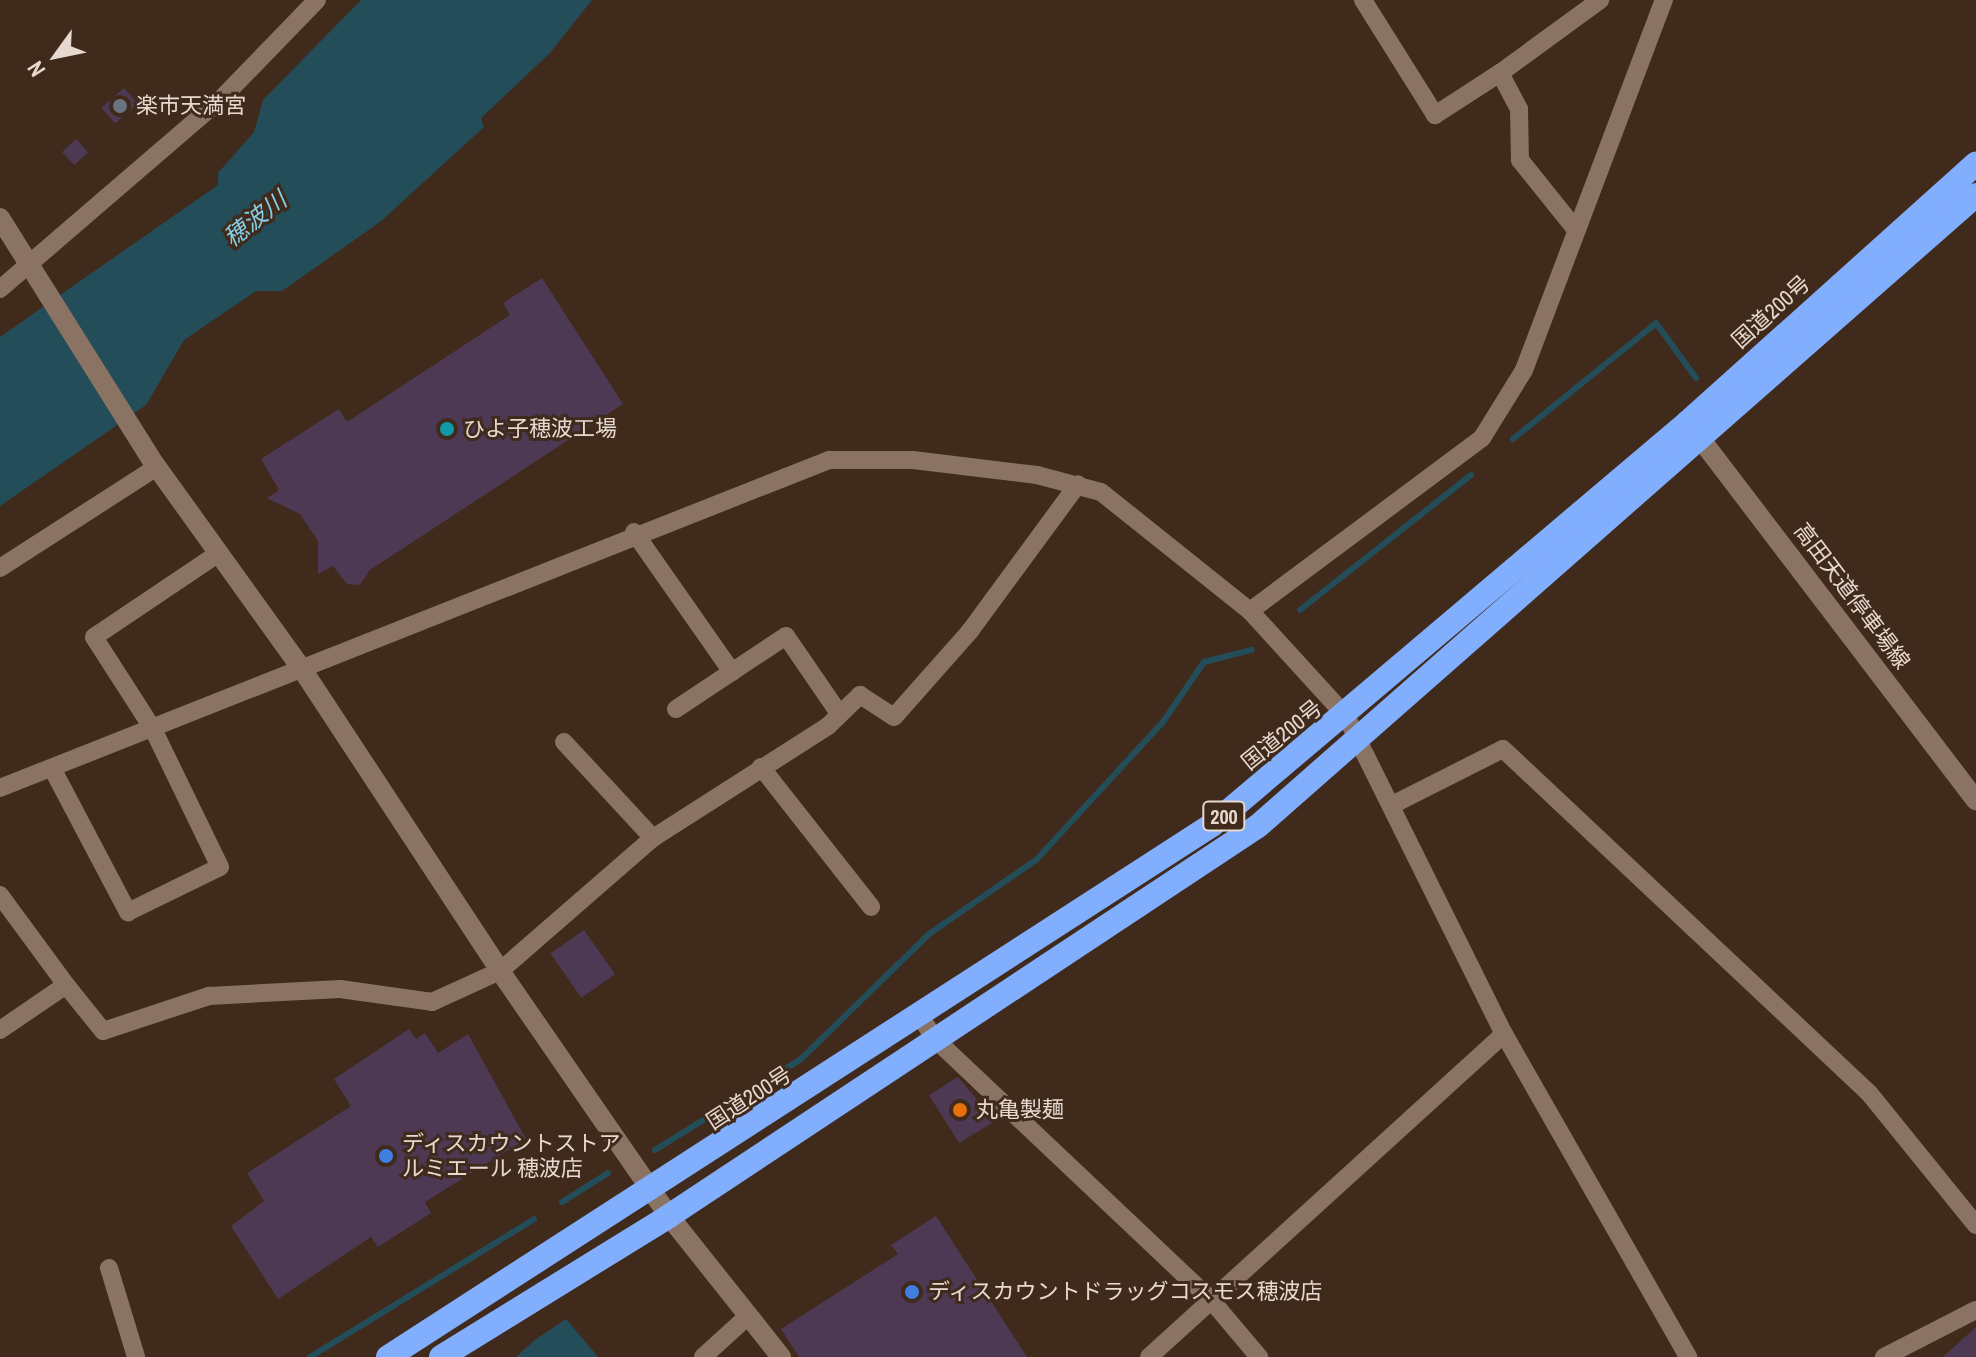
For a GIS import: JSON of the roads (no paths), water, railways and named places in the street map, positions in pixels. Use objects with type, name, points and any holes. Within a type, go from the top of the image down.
[{"type":"highway","name":"国道200号","points":[[441,1357],[669,1216],[935,1039],[1167,892],[1359,738],[1695,431],[1976,164]]},
{"type":"highway","name":"国道200号","points":[[388,1357],[1120,891],[1346,716],[1695,431],[1976,195]]},
{"type":"street","points":[[0,289],[34,274],[221,99],[317,0]]},
{"type":"street","points":[[1363,0],[1435,115],[1500,73],[1600,0]]},
{"type":"street","points":[[1250,611],[1482,438],[1524,370],[1664,0]]},
{"type":"street","points":[[1500,73],[1519,109],[1520,160],[1576,230]]},
{"type":"street","points":[[0,218],[154,463],[300,666],[500,971],[669,1216],[781,1357]]},
{"type":"street","name":"高田天道停車場線","points":[[1695,431],[1976,801]]},
{"type":"street","points":[[0,788],[53,770],[300,666],[634,532],[829,460],[913,460],[1078,484],[1132,511],[1250,611],[1346,716],[1392,805],[1403,841],[1504,1034],[1688,1357]]},
{"type":"street","points":[[0,568],[154,463]]},
{"type":"street","points":[[0,895],[103,1031],[209,996],[340,989],[432,1002],[500,971],[653,838],[828,726],[838,712],[869,695],[894,717],[970,631],[1078,484]]},
{"type":"street","points":[[634,532],[732,672]]},
{"type":"street","points":[[53,770],[128,912],[220,867],[153,729],[94,637],[219,553]]},
{"type":"street","points":[[676,709],[786,636],[838,712]]},
{"type":"street","points":[[564,742],[653,838]]},
{"type":"street","points":[[1392,805],[1503,749],[1869,1093],[1976,1225]]},
{"type":"street","points":[[761,767],[871,907]]},
{"type":"street","points":[[0,1030],[66,985]]},
{"type":"street","points":[[921,1018],[935,1039],[1211,1300],[1259,1357]]},
{"type":"street","points":[[1149,1357],[1504,1034]]},
{"type":"street","points":[[109,1268],[136,1357]]},
{"type":"street","points":[[1884,1357],[1976,1310]]},
{"type":"street","points":[[703,1357],[748,1316]]},
{"type":"water","name":"穂波川","points":[[361,0],[592,0],[549,54],[481,118],[484,127],[380,222],[282,291],[256,291],[184,340],[146,405],[0,506],[0,337],[218,185],[218,173],[254,132],[263,100]]},
{"type":"water","points":[[566,1319],[598,1357],[516,1357],[536,1339]]},
{"type":"waterway","points":[[1513,439],[1656,323],[1696,378]]},
{"type":"waterway","points":[[1300,610],[1471,475]]},
{"type":"waterway","points":[[655,1150],[801,1059],[929,934],[1036,860],[1163,722],[1204,662],[1251,650]]},
{"type":"waterway","points":[[562,1202],[608,1173]]},
{"type":"waterway","points":[[310,1357],[534,1219]]},
{"type":"place","name":"楽市天満宮","points":[[120,106]]},
{"type":"place","name":"ひよ子穂波工場","points":[[447,429]]},
{"type":"place","name":"丸亀製麺","points":[[960,1110]]},
{"type":"place","name":"ディスカウントストア ルミエール 穂波店","points":[[386,1156]]},
{"type":"place","name":"ディスカウントドラッグコスモス穂波店","points":[[912,1292]]}]
